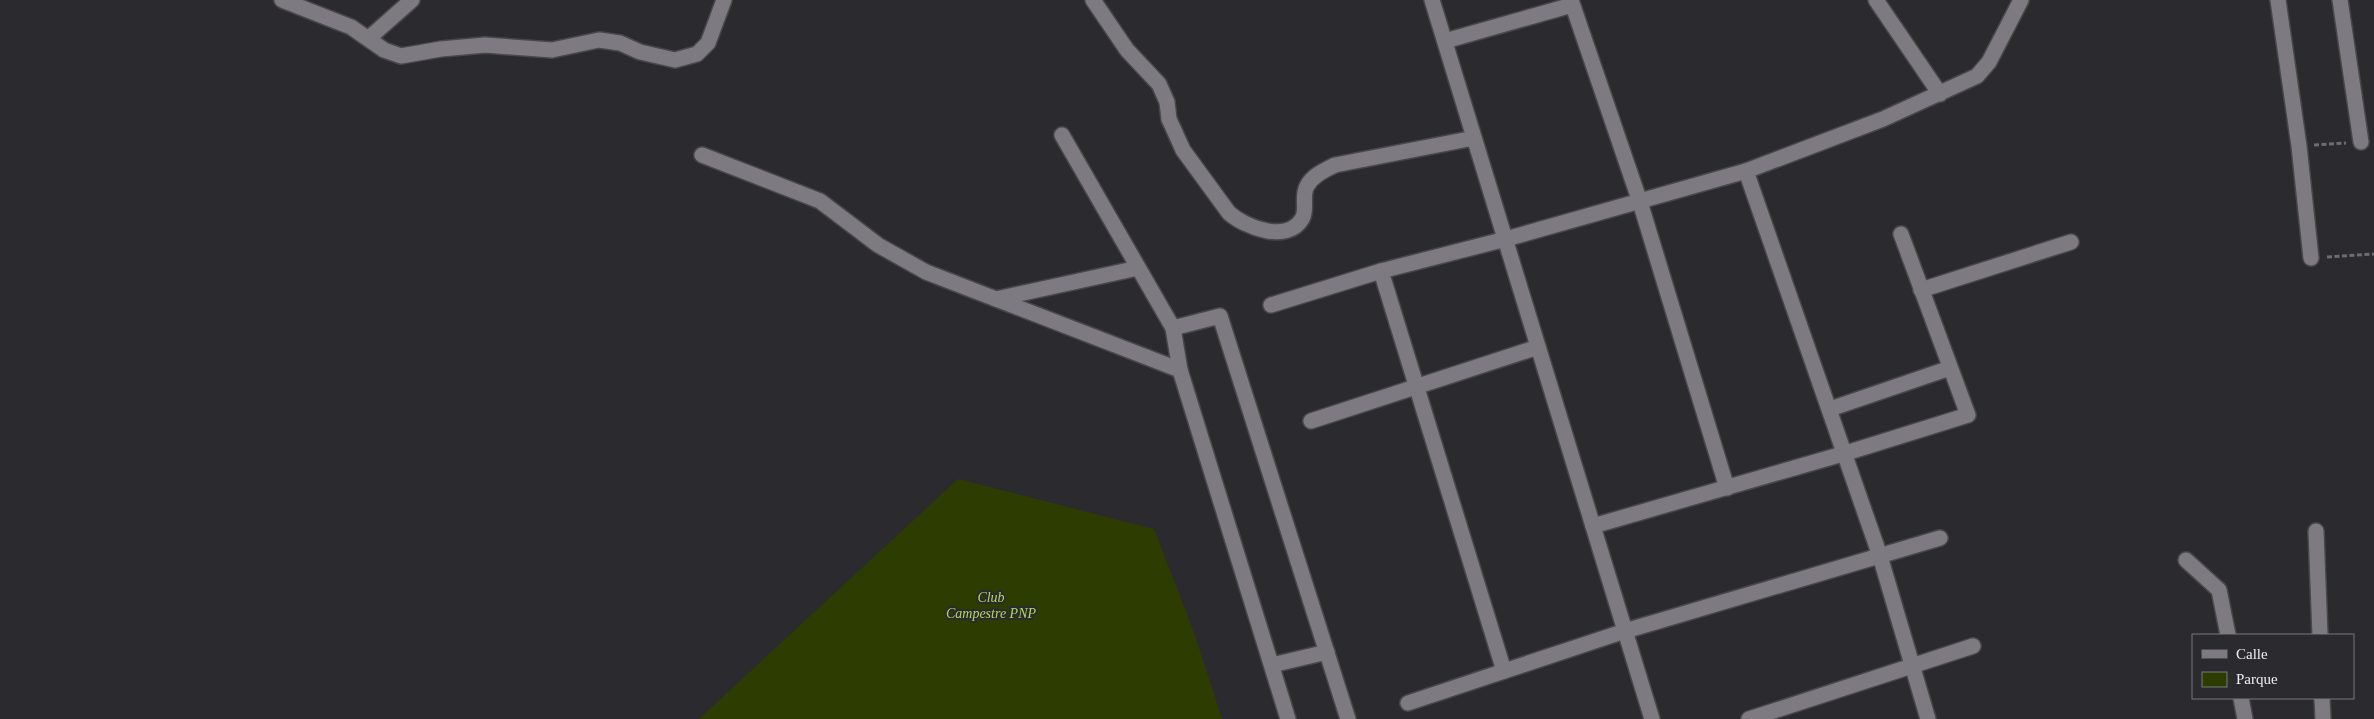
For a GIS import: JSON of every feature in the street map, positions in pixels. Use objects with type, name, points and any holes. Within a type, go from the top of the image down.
[{"type":"street","points":[[282,0],[351,27],[384,50],[401,56],[441,49],[485,45],[552,50],[599,40],[620,43],[640,52],[667,59],[682,60],[697,54],[708,42],[724,0]]},
{"type":"street","points":[[369,38],[412,0]]},
{"type":"street","points":[[1093,0],[1127,50],[1159,84],[1167,102],[1169,120],[1176,138],[1190,163],[1229,213],[1237,220],[1256,229],[1280,231],[1293,228],[1298,224],[1304,213],[1307,186],[1317,175],[1335,165],[1474,138]]},
{"type":"street","points":[[1432,0],[1652,719]]},
{"type":"street","points":[[1876,0],[1940,94]]},
{"type":"street","points":[[1271,306],[1381,271],[1506,239],[1746,171],[1883,120],[1970,81],[1984,70],[2021,0]]},
{"type":"street","points":[[2278,0],[2299,146],[2311,258]]},
{"type":"street","points":[[2340,0],[2361,142]]},
{"type":"street","points":[[1445,41],[1572,2],[1640,202],[1727,488]]},
{"type":"street","points":[[1062,135],[1173,328],[1180,370],[1288,719]]},
{"type":"street","points":[[702,155],[820,201],[878,245],[926,272],[1180,370]]},
{"type":"street","points":[[1746,171],[1880,556],[1928,719]]},
{"type":"street","points":[[1593,526],[1846,454],[1968,415],[1901,234]]},
{"type":"street","points":[[1921,290],[2071,242]]},
{"type":"street","points":[[996,299],[1138,268]]},
{"type":"street","points":[[1381,271],[1504,671]]},
{"type":"street","points":[[1173,328],[1220,316],[1348,719]]},
{"type":"street","points":[[1311,421],[1538,347]]},
{"type":"street","points":[[1830,409],[1950,368]]},
{"type":"street","points":[[2316,531],[2320,634]]},
{"type":"street","points":[[1408,703],[1625,631],[1940,538]]},
{"type":"street","points":[[2186,560],[2219,590],[2228,634]]},
{"type":"street","points":[[1749,719],[1973,646]]},
{"type":"street","points":[[1272,666],[1327,652]]},
{"type":"street","points":[[2240,699],[2245,719]]},
{"type":"street","points":[[2322,699],[2323,719]]},
{"type":"path","points":[[2299,146],[2361,142]]},
{"type":"path","points":[[2311,258],[2374,254]]},
{"type":"green space","name":"Club Campestre PNP","points":[[958,479],[1154,529],[1195,635],[1222,719],[699,719]]}]
